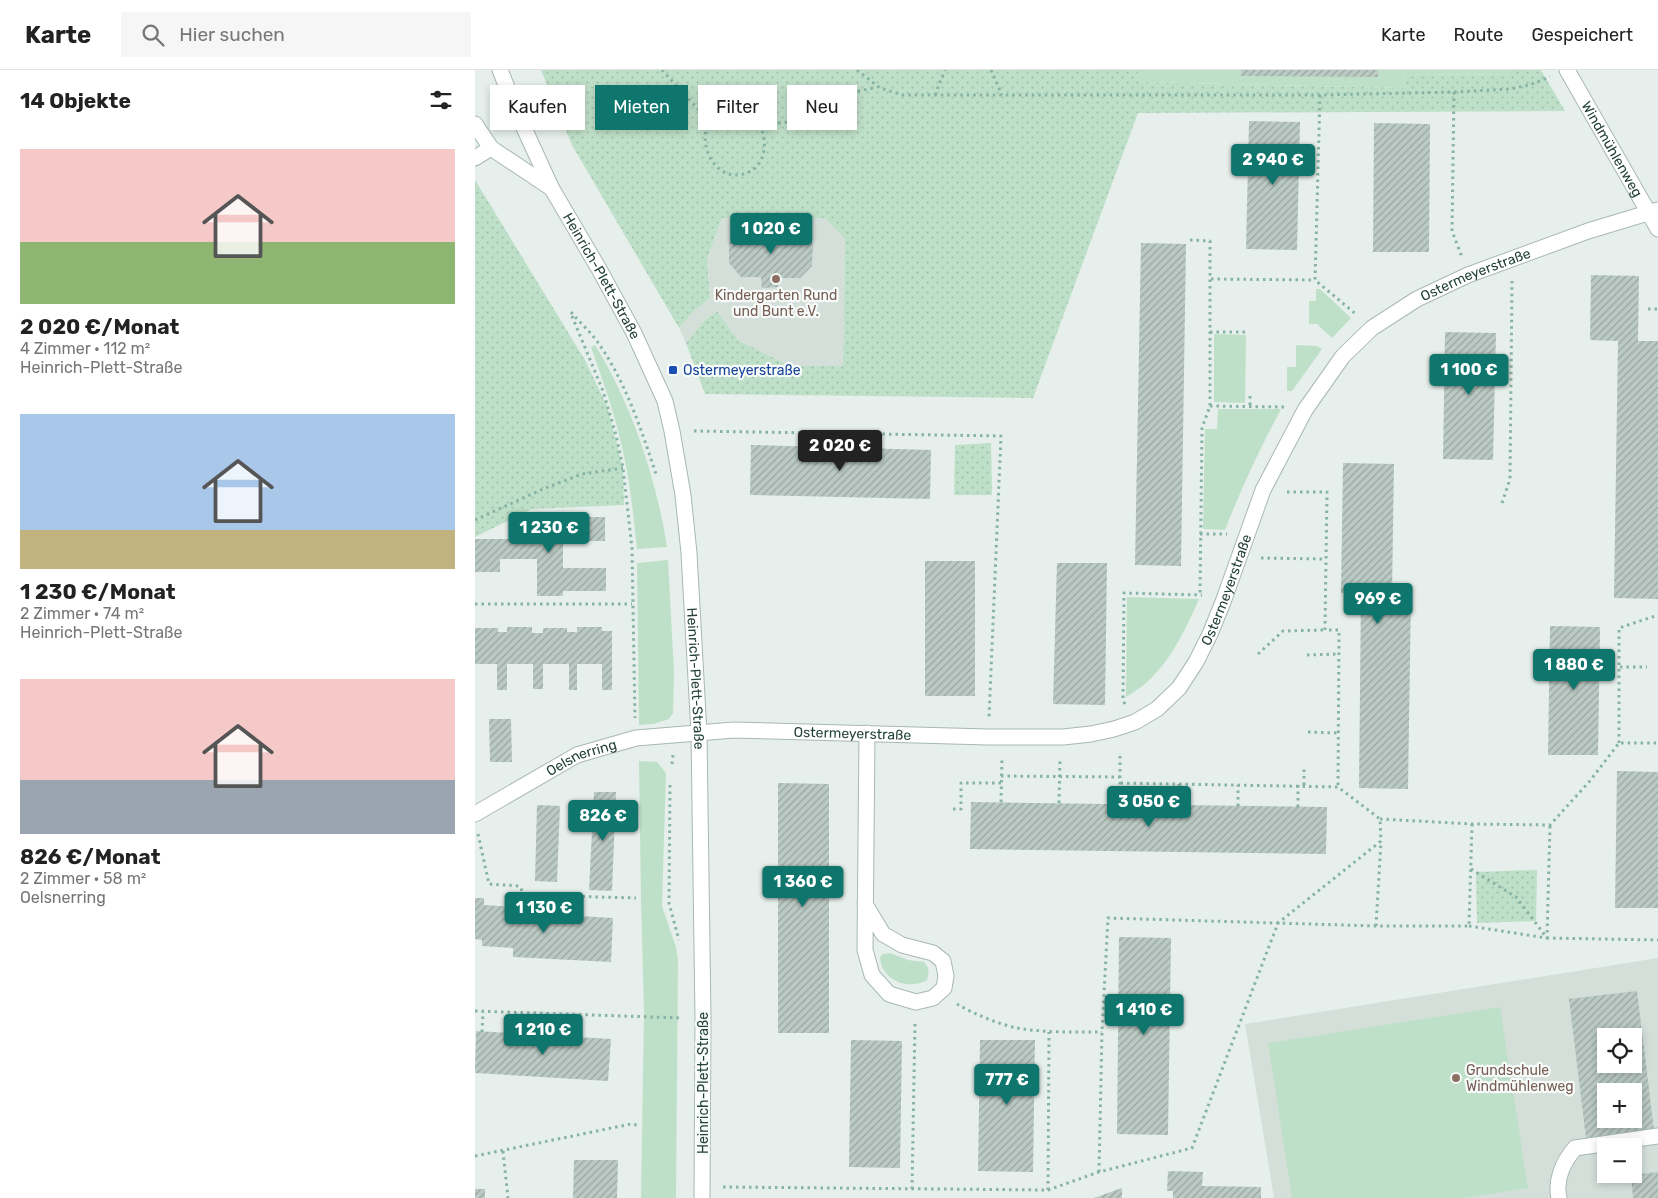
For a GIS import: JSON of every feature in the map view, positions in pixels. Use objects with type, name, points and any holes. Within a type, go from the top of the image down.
[{"type":"street","name":"Heinrich-Plett-Straße","points":[[500,70],[552,189],[635,333],[665,401],[672,431],[683,495],[689,553],[699,733],[703,1029],[702,1193]]},
{"type":"street","name":"Windmühlenweg","points":[[1567,70],[1653,211],[1658,229]]},
{"type":"street","name":"Heinrich-Plett-Straße","points":[[475,124],[491,148],[552,189]]},
{"type":"street","points":[[475,158],[491,148]]},
{"type":"street","name":"Ostermeyerstraße","points":[[699,733],[733,730],[988,737],[1063,737],[1091,734],[1135,722],[1157,710],[1179,688],[1196,662],[1223,602],[1263,490],[1305,410],[1343,356],[1373,328],[1417,299],[1468,275],[1587,231],[1653,211]]},
{"type":"street","name":"Oelsnerring","points":[[476,821],[577,755],[635,738],[699,733]]},
{"type":"street","points":[[865,904],[883,934],[902,945],[933,953],[943,961],[946,976],[944,988],[933,998],[916,1002],[889,994],[872,975],[865,950],[865,904],[867,733]]},
{"type":"street","points":[[1559,1198],[1557,1188],[1565,1160],[1575,1148],[1658,1136]]},
{"type":"path","points":[[662,70],[698,109]]},
{"type":"path","points":[[857,70],[878,86],[903,95],[1321,95],[1454,92],[1509,89],[1529,85],[1553,76]]},
{"type":"path","points":[[935,95],[945,70]]},
{"type":"path","points":[[991,70],[1002,95]]},
{"type":"path","points":[[857,92],[878,86]]},
{"type":"path","points":[[1454,92],[1452,231],[1468,275]]},
{"type":"path","points":[[1315,280],[1321,95]]},
{"type":"path","points":[[706,130],[707,148],[716,167],[722,172],[735,175],[748,173],[757,165],[764,153],[761,130]]},
{"type":"path","points":[[1190,240],[1210,240],[1210,406],[1202,428],[1200,594]]},
{"type":"path","points":[[1211,279],[1315,280],[1373,328]]},
{"type":"path","points":[[1502,503],[1509,479],[1512,281]]},
{"type":"path","points":[[1649,309],[1658,309]]},
{"type":"path","points":[[635,726],[632,548],[623,468],[616,435],[603,391],[571,312],[598,342],[611,362],[629,401],[657,475]]},
{"type":"path","points":[[1210,332],[1246,332]]},
{"type":"path","points":[[1250,396],[1250,406]]},
{"type":"path","points":[[1210,406],[1282,406],[1305,410]]},
{"type":"path","points":[[672,431],[1001,436],[988,737]]},
{"type":"path","points":[[475,520],[543,489],[582,474],[623,468]]},
{"type":"path","points":[[1287,492],[1327,492],[1325,630]]},
{"type":"path","points":[[1261,558],[1326,559]]},
{"type":"path","points":[[1135,722],[1123,701],[1124,593],[1200,594],[1223,602]]},
{"type":"path","points":[[475,604],[632,604]]},
{"type":"path","points":[[1547,938],[1550,825],[1589,782],[1619,743],[1619,628],[1658,615]]},
{"type":"path","points":[[1258,654],[1283,631],[1339,630],[1338,787]]},
{"type":"path","points":[[1307,655],[1339,654]]},
{"type":"path","points":[[1620,667],[1647,667]]},
{"type":"path","points":[[1308,732],[1339,733]]},
{"type":"path","points":[[1619,743],[1658,743]]},
{"type":"path","points":[[1120,752],[1120,804]]},
{"type":"path","points":[[1001,802],[1002,757]]},
{"type":"path","points":[[1059,803],[1061,758]]},
{"type":"path","points":[[1304,769],[1304,785]]},
{"type":"path","points":[[1001,776],[1120,778]]},
{"type":"path","points":[[953,809],[961,809],[961,783],[1001,783]]},
{"type":"path","points":[[1120,783],[1338,787],[1380,819],[1472,824],[1550,825]]},
{"type":"path","points":[[1179,784],[1179,805]]},
{"type":"path","points":[[1238,784],[1238,806]]},
{"type":"path","points":[[670,785],[669,903],[681,947]]},
{"type":"path","points":[[1298,785],[1298,807]]},
{"type":"path","points":[[1376,926],[1381,841],[1380,819]]},
{"type":"path","points":[[476,821],[489,884],[519,886],[525,895],[636,898]]},
{"type":"path","points":[[1469,926],[1472,824]]},
{"type":"path","points":[[702,1193],[912,1189],[1048,1190],[1099,1172],[1192,1148],[1278,923],[1381,841]]},
{"type":"path","points":[[1471,869],[1516,898],[1547,938]]},
{"type":"path","points":[[1099,1172],[1102,1032],[1108,918],[1376,926],[1469,926],[1547,938],[1658,940]]},
{"type":"path","points":[[956,1003],[972,1013],[1016,1028],[1049,1032],[1102,1032]]},
{"type":"path","points":[[475,1011],[684,1018],[683,1009]]},
{"type":"path","points":[[482,1032],[483,1012]]},
{"type":"path","points":[[515,1033],[516,1013]]},
{"type":"path","points":[[546,1035],[547,1014]]},
{"type":"path","points":[[579,1037],[580,1015]]},
{"type":"path","points":[[912,1189],[915,1022]]},
{"type":"path","points":[[1048,1190],[1049,1032]]},
{"type":"path","points":[[475,1156],[631,1124],[637,1125]]},
{"type":"path","points":[[503,1151],[508,1198]]},
{"type":"shaded area","name":"Kindergarten Rund und Bunt e.V.","points":[[722,218],[825,218],[845,239],[843,366],[790,366],[738,340],[717,311],[705,320],[686,343],[679,328],[695,310],[710,298],[707,259]]},
{"type":"shaded area","name":"Grundschule Windmühlenweg","points":[[1658,958],[1658,1198],[1274,1198],[1245,1024]]},
{"type":"green space","points":[[541,70],[1138,70],[1138,82],[1404,88],[1405,74],[1515,75],[1516,70],[1541,70],[1565,111],[1138,113],[1033,398],[705,394],[686,343],[705,320],[717,311],[738,340],[790,366],[843,366],[845,239],[825,218],[722,218],[707,259],[710,298],[695,310],[679,328],[572,145],[566,130],[585,130],[585,85],[547,85]]},
{"type":"green space","points":[[1138,70],[1516,70],[1516,75],[1405,74],[1404,88],[1138,82]]},
{"type":"green space","points":[[475,180],[585,360],[607,406],[623,468],[624,505],[532,509],[475,537]]},
{"type":"green space","points":[[1316,289],[1320,289],[1351,318],[1332,338],[1317,324],[1309,324],[1309,301],[1316,301]]},
{"type":"green space","points":[[1214,334],[1246,335],[1245,403],[1214,402]]},
{"type":"green space","points":[[595,345],[620,391],[641,443],[657,496],[667,547],[637,549],[625,463],[613,413],[591,347]]},
{"type":"green space","points":[[1296,345],[1317,346],[1322,349],[1292,391],[1287,391],[1287,367],[1296,367]]},
{"type":"green space","points":[[1218,409],[1281,409],[1251,469],[1225,530],[1203,529],[1205,429],[1217,429]]},
{"type":"green space","points":[[991,443],[992,495],[954,495],[955,445]]},
{"type":"green space","points":[[668,560],[674,672],[673,713],[669,719],[653,724],[639,725],[637,563]]},
{"type":"green space","points":[[1127,597],[1199,599],[1186,627],[1161,667],[1151,678],[1126,697]]},
{"type":"green space","points":[[639,761],[657,762],[666,773],[662,906],[676,947],[678,960],[676,1198],[641,1198],[644,1013]]},
{"type":"green space","points":[[1537,870],[1536,921],[1477,923],[1476,872]]},
{"type":"green space","points":[[890,953],[908,960],[924,962],[929,971],[927,980],[920,983],[904,984],[890,977],[885,972],[880,957],[883,954]]},
{"type":"green space","points":[[1500,1007],[1528,1188],[1464,1198],[1292,1198],[1268,1043]]},
{"type":"building","points":[[1241,70],[1378,70],[1378,77],[1241,76]]},
{"type":"building","points":[[1249,121],[1300,122],[1297,250],[1246,249]]},
{"type":"building","points":[[1374,123],[1430,124],[1429,252],[1373,252]]},
{"type":"building","name":"Kindergarten Rund und Bunt e.V.","points":[[743,229],[800,231],[813,244],[812,266],[800,278],[778,278],[778,287],[762,288],[761,277],[741,277],[729,263],[729,243]]},
{"type":"building","points":[[1141,243],[1186,244],[1181,566],[1135,565]]},
{"type":"building","points":[[1591,275],[1639,276],[1638,341],[1658,341],[1658,599],[1614,598],[1618,341],[1590,340]]},
{"type":"building","points":[[1445,332],[1496,333],[1493,460],[1443,459]]},
{"type":"building","points":[[751,445],[931,450],[930,499],[750,495]]},
{"type":"building","points":[[1343,463],[1394,464],[1392,594],[1411,594],[1408,789],[1359,788],[1361,593],[1341,593]]},
{"type":"building","points":[[541,514],[563,514],[563,517],[605,517],[605,541],[563,541],[563,568],[606,568],[606,591],[563,591],[563,596],[537,596],[537,559],[500,559],[500,572],[475,572],[475,539],[524,539],[524,531],[541,531]]},
{"type":"building","points":[[925,561],[975,561],[975,696],[925,696]]},
{"type":"building","points":[[1057,563],[1107,563],[1105,705],[1053,704]]},
{"type":"building","points":[[1550,626],[1600,627],[1598,755],[1548,755]]},
{"type":"building","points":[[507,627],[532,627],[532,633],[543,633],[543,628],[567,628],[567,632],[577,632],[577,627],[602,627],[602,631],[612,631],[612,690],[602,690],[602,664],[577,664],[577,690],[569,690],[569,664],[543,664],[543,689],[533,689],[533,664],[507,664],[507,690],[497,690],[497,664],[475,664],[475,628],[498,628],[498,632],[507,632]]},
{"type":"building","points":[[489,719],[511,719],[512,762],[490,762]]},
{"type":"building","points":[[1617,771],[1658,772],[1658,908],[1615,908]]},
{"type":"building","points":[[778,783],[829,784],[829,1033],[778,1033]]},
{"type":"building","points":[[594,792],[616,792],[612,891],[589,890]]},
{"type":"building","points":[[971,802],[1327,807],[1326,854],[970,849]]},
{"type":"building","points":[[537,805],[560,806],[557,882],[535,881]]},
{"type":"building","points":[[475,898],[484,898],[484,905],[516,907],[515,912],[613,918],[611,962],[513,957],[513,948],[482,946],[482,940],[475,939]]},
{"type":"building","points":[[1119,937],[1171,938],[1168,1135],[1117,1134]]},
{"type":"building","points":[[1637,991],[1642,1028],[1597,1028],[1597,1073],[1642,1073],[1642,1032],[1654,1130],[1586,1138],[1569,999]]},
{"type":"building","points":[[476,1031],[611,1039],[608,1081],[475,1073]]},
{"type":"building","points":[[851,1040],[902,1041],[900,1168],[849,1167]]},
{"type":"building","points":[[980,1040],[1035,1040],[1033,1172],[978,1171]]},
{"type":"building","points":[[574,1160],[618,1160],[617,1198],[573,1198]]},
{"type":"building","points":[[1168,1171],[1203,1172],[1202,1186],[1261,1187],[1261,1198],[1173,1198],[1173,1191],[1167,1191]]},
{"type":"building","points":[[1658,1172],[1658,1198],[1633,1198],[1632,1183],[1642,1183],[1642,1174]]},
{"type":"building","points":[[1122,1188],[1122,1198],[1094,1198]]},
{"type":"building","points":[[475,1189],[485,1189],[485,1198],[475,1198]]},
{"type":"place","name":"Kindergarten Rund und Bunt e.V.","points":[[776,279]]},
{"type":"place","name":"Ostermeyerstraße","points":[[673,370]]},
{"type":"place","name":"Grundschule Windmühlenweg","points":[[1456,1078]]}]
